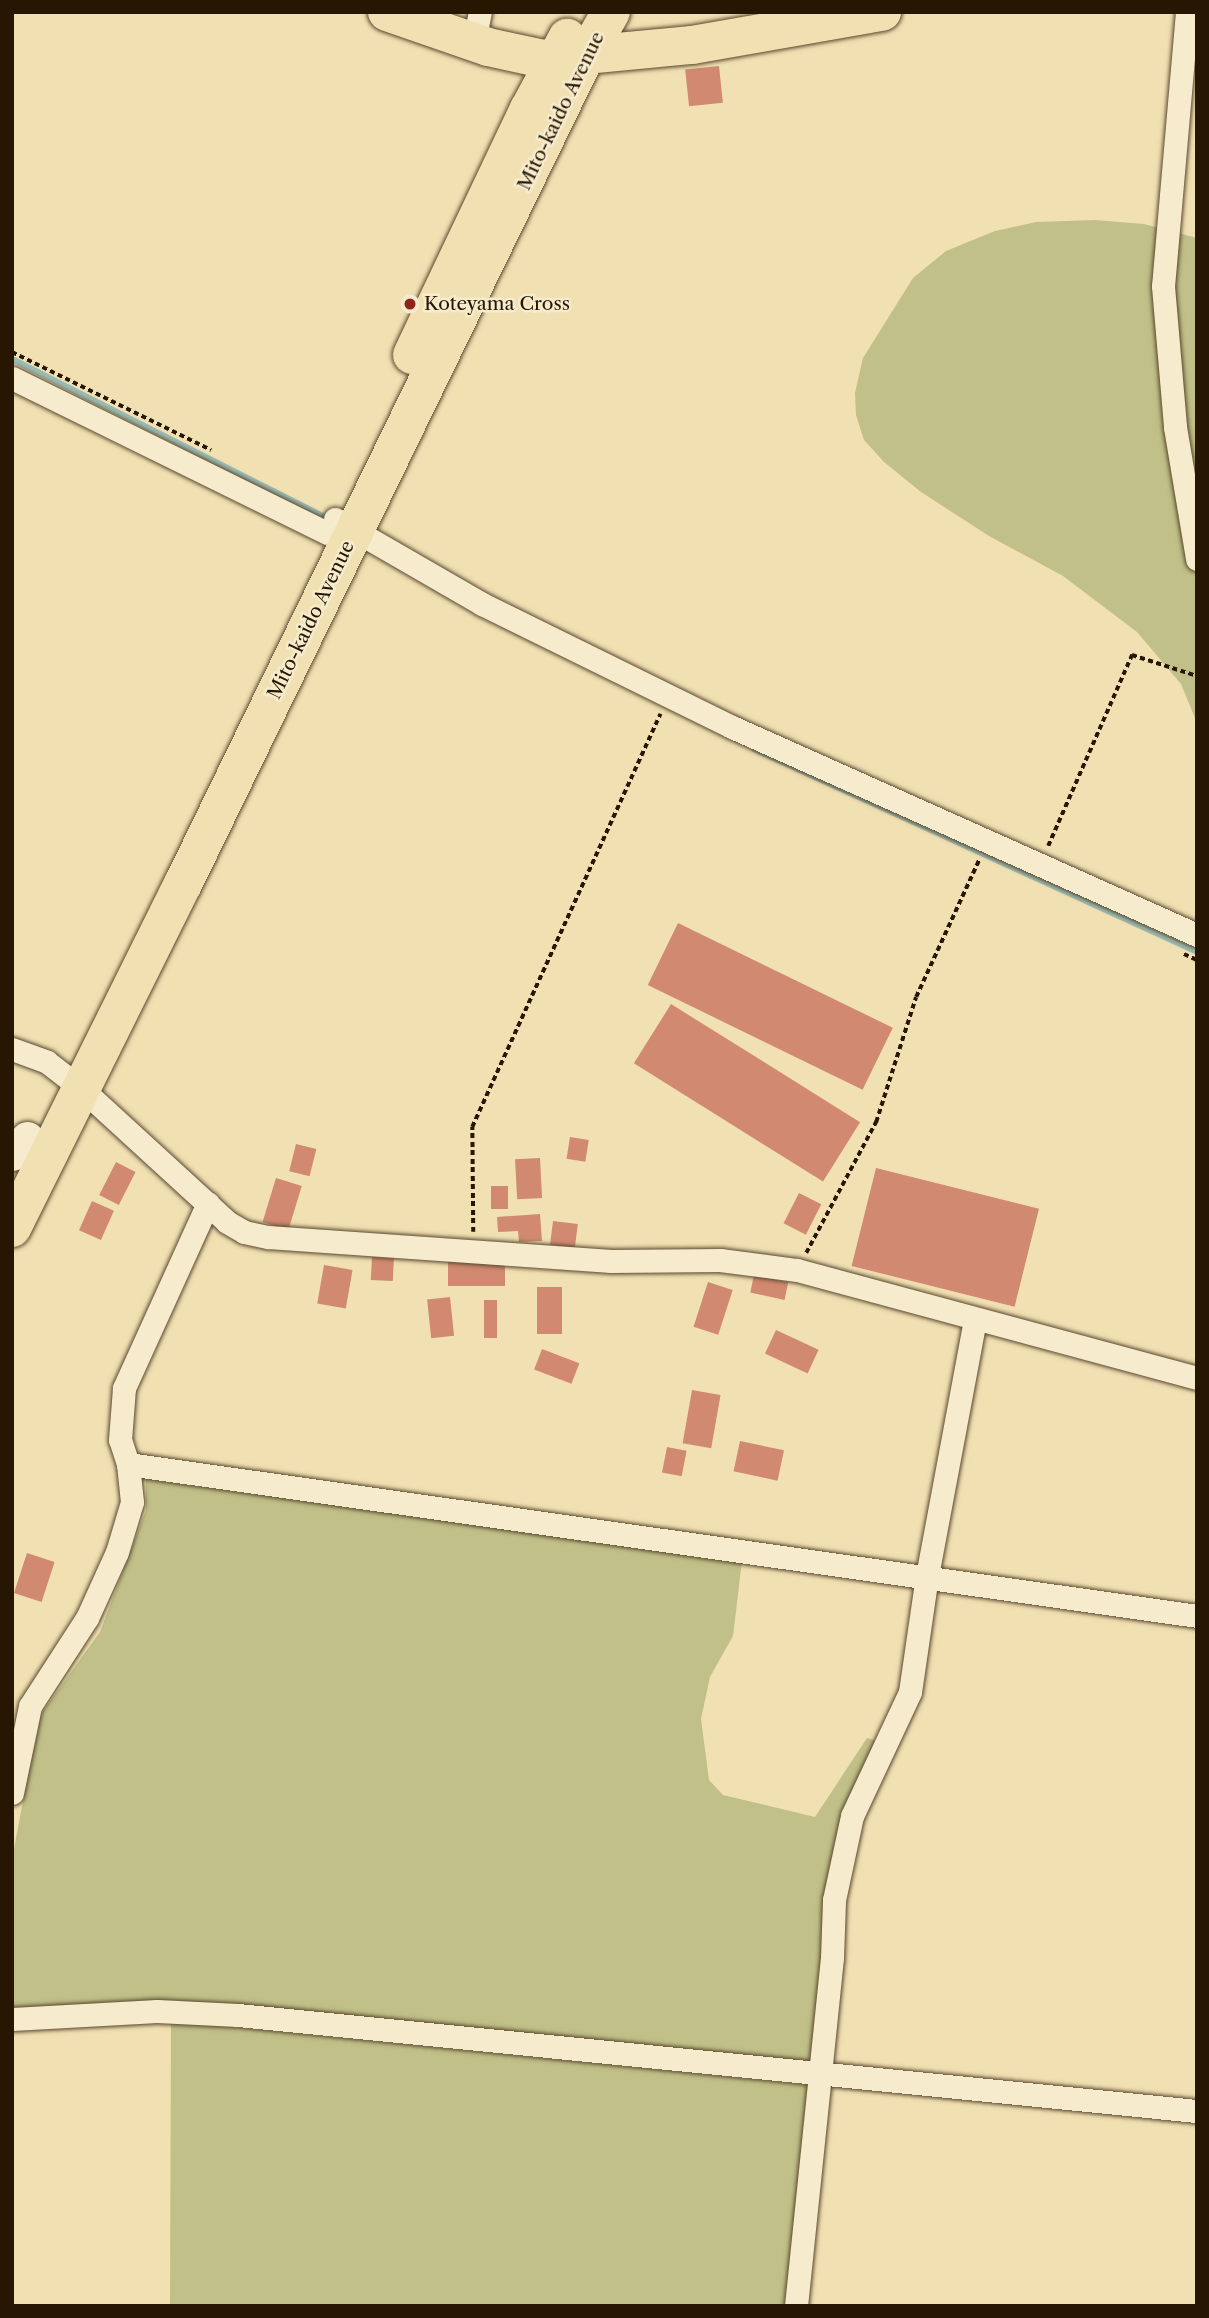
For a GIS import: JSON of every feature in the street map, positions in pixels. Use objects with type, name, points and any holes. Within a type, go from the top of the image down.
[{"type":"highway","points":[[387,12],[477,27],[520,55],[570,58],[766,33],[882,12]]},
{"type":"highway","name":"Mito-kaido Avenue","points":[[12,1228],[72,1081],[570,58],[582,12]]},
{"type":"highway","name":"Mito-kaido Avenue","points":[[570,58],[611,12]]},
{"type":"highway","name":"Mito-kaido Avenue","points":[[17,1154],[72,1081]]},
{"type":"street","points":[[1187,12],[1163,286],[1165,343],[1175,427],[1197,559]]},
{"type":"street","points":[[12,378],[339,528],[664,704],[1040,864],[1197,935]]},
{"type":"street","points":[[12,1049],[47,1062],[72,1081],[236,1227],[268,1237],[611,1261],[720,1260],[797,1270],[1197,1378]]},
{"type":"street","points":[[12,1793],[30,1706],[87,1618],[117,1552],[132,1502],[128,1464],[120,1440],[124,1388],[208,1203]]},
{"type":"street","points":[[796,2306],[820,2075],[834,1900],[852,1816],[910,1692],[927,1576],[975,1319]]},
{"type":"street","points":[[128,1464],[1197,1616]]},
{"type":"street","points":[[12,2019],[157,2011],[237,2015],[1197,2111]]},
{"type":"path","points":[[12,352],[212,451]]},
{"type":"path","points":[[1040,864],[1132,655],[1197,676]]},
{"type":"path","points":[[664,704],[669,719]]},
{"type":"path","points":[[473,1252],[472,1127],[664,704]]},
{"type":"path","points":[[797,1270],[876,1122],[916,998],[980,859]]},
{"type":"shaded area","points":[[1095,220],[1144,224],[1197,238],[1197,723],[1181,684],[1137,632],[1063,576],[989,536],[921,492],[884,462],[864,440],[856,415],[855,393],[863,358],[913,278],[946,251],[995,231],[1036,222]]},
{"type":"shaded area","points":[[146,1479],[742,1561],[733,1636],[710,1677],[701,1719],[709,1780],[723,1795],[815,1817],[867,1738],[880,1742],[825,1945],[811,2065],[172,2000],[12,2010],[12,1859],[39,1717],[100,1632],[146,1510]]},
{"type":"shaded area","points":[[171,2021],[809,2085],[785,2306],[170,2306]]},
{"type":"building","points":[[719,66],[723,103],[689,106],[685,70]]},
{"type":"building","points":[[678,923],[893,1028],[863,1090],[648,985]]},
{"type":"building","points":[[671,1004],[860,1122],[823,1182],[634,1063]]},
{"type":"building","points":[[570,1137],[589,1140],[585,1162],[567,1159]]},
{"type":"building","points":[[296,1144],[316,1149],[310,1176],[289,1171]]},
{"type":"building","points":[[540,1158],[542,1198],[517,1199],[515,1159]]},
{"type":"building","points":[[116,1162],[136,1172],[119,1205],[99,1195]]},
{"type":"building","points":[[876,1168],[1039,1209],[1015,1307],[852,1266]]},
{"type":"building","points":[[276,1178],[302,1186],[288,1230],[263,1222]]},
{"type":"building","points":[[491,1186],[508,1186],[508,1209],[491,1209]]},
{"type":"building","points":[[799,1193],[821,1204],[806,1235],[784,1223]]},
{"type":"building","points":[[92,1201],[114,1211],[101,1240],[79,1230]]},
{"type":"building","points":[[540,1214],[542,1241],[519,1242],[518,1231],[498,1232],[497,1217]]},
{"type":"building","points":[[553,1221],[578,1224],[575,1248],[550,1245]]},
{"type":"building","points":[[372,1257],[394,1258],[393,1281],[371,1280]]},
{"type":"building","points":[[448,1261],[505,1261],[505,1286],[448,1286]]},
{"type":"building","points":[[324,1265],[353,1270],[346,1308],[317,1303]]},
{"type":"building","points":[[754,1275],[788,1282],[784,1300],[750,1293]]},
{"type":"building","points":[[708,1282],[733,1290],[718,1335],[693,1327]]},
{"type":"building","points":[[537,1287],[562,1287],[562,1334],[537,1334]]},
{"type":"building","points":[[450,1297],[454,1336],[431,1338],[427,1299]]},
{"type":"building","points":[[484,1300],[497,1300],[497,1338],[484,1338]]},
{"type":"building","points":[[776,1330],[819,1350],[808,1373],[765,1354]]},
{"type":"building","points":[[542,1349],[579,1363],[571,1384],[534,1370]]},
{"type":"building","points":[[692,1390],[721,1395],[711,1448],[683,1443]]},
{"type":"building","points":[[740,1441],[784,1450],[778,1481],[734,1471]]},
{"type":"building","points":[[667,1447],[687,1451],[682,1476],[662,1473]]},
{"type":"building","points":[[27,1553],[55,1562],[42,1602],[14,1593]]},
{"type":"waterway","points":[[12,359],[329,519]]},
{"type":"waterway","points":[[754,749],[1197,952]]},
{"type":"place","name":"Koteyama Cross","points":[[410,304]]}]
